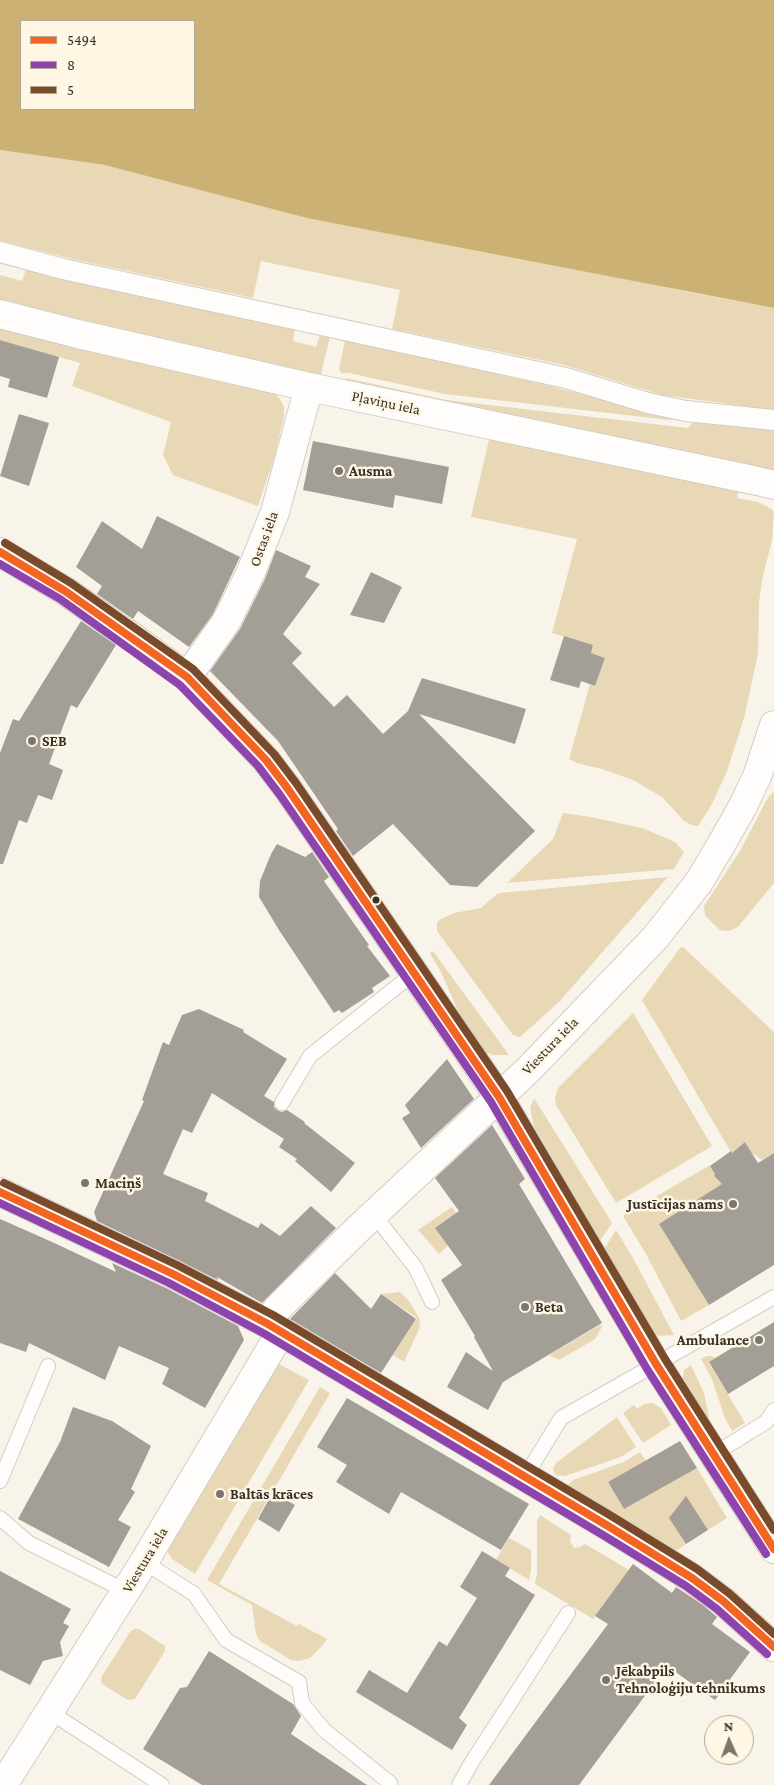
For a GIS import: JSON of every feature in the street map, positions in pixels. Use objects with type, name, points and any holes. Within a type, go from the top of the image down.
[{"type":"street","points":[[0,252],[63,269],[566,378],[648,403],[686,411],[774,420]]},
{"type":"street","name":"Pļaviņu iela","points":[[0,314],[78,334],[309,387],[774,486]]},
{"type":"street","name":"Ostas iela","points":[[187,678],[226,622],[251,572],[275,512],[309,387]]},
{"type":"street","points":[[0,552],[65,591],[138,641],[187,678],[266,760],[288,789],[499,1097],[656,1364],[774,1549]]},
{"type":"street","name":"Viestura iela","points":[[3,1785],[144,1562],[274,1328],[277,1309],[528,1070],[656,938],[699,882],[743,806],[758,774],[774,725]]},
{"type":"street","points":[[0,1192],[173,1274],[274,1328],[608,1526],[692,1578],[723,1601],[774,1647]]},
{"type":"lane","points":[[282,1103],[310,1056],[414,974]]},
{"type":"lane","points":[[374,1215],[416,1267],[432,1302]]},
{"type":"lane","points":[[524,1477],[561,1418],[774,1296]]},
{"type":"lane","points":[[0,1481],[48,1366]]},
{"type":"lane","points":[[714,1454],[766,1422],[774,1410]]},
{"type":"lane","points":[[0,1518],[29,1543],[126,1592]]},
{"type":"lane","points":[[144,1562],[194,1594],[226,1640],[299,1682],[302,1703],[324,1730],[390,1783],[389,1785]]},
{"type":"lane","points":[[459,1785],[568,1613]]},
{"type":"lane","points":[[50,1712],[162,1785]]},
{"type":"shaded area","points":[[0,0],[774,0],[774,308],[307,218],[105,165],[0,150]]},
{"type":"shaded area","points":[[0,150],[105,165],[688,292],[774,308],[774,410],[662,395],[564,365],[392,329],[400,290],[261,261],[253,298],[72,259],[0,241]]},
{"type":"shaded area","points":[[26,270],[295,329],[293,341],[316,347],[320,335],[330,337],[320,378],[0,305],[0,275],[22,281]]},
{"type":"shaded area","points":[[0,322],[274,393],[284,407],[284,416],[275,455],[258,506],[173,475],[163,455],[171,422],[72,386],[80,363],[0,340]]},
{"type":"shaded area","points":[[345,340],[550,386],[673,419],[445,394],[349,373],[341,373],[339,369]]},
{"type":"shaded area","points":[[346,378],[446,400],[688,428],[694,421],[774,430],[774,476],[344,384]]},
{"type":"shaded area","points":[[491,431],[740,485],[737,498],[758,502],[774,512],[772,540],[762,580],[759,603],[758,654],[744,718],[727,771],[712,804],[698,826],[684,821],[662,797],[633,780],[569,759],[590,684],[595,686],[605,658],[591,653],[593,645],[552,633],[577,539],[471,517]]},
{"type":"shaded area","points":[[774,792],[774,883],[738,927],[729,931],[720,930],[705,916],[704,906],[740,851],[766,801]]},
{"type":"shaded area","points":[[563,813],[642,828],[675,842],[684,852],[674,869],[507,883],[553,839]]},
{"type":"shaded area","points":[[668,877],[559,1002],[520,1037],[513,1035],[437,931],[439,920],[454,913],[481,908],[500,893]]},
{"type":"shaded area","points":[[683,947],[774,1032],[774,1153],[762,1160],[752,1153],[745,1142],[732,1154],[642,1000],[680,948]]},
{"type":"shaded area","points":[[433,951],[509,1055],[493,1055],[482,1051],[463,1022],[441,972],[430,953]]},
{"type":"shaded area","points":[[633,1013],[712,1146],[616,1203],[556,1105],[555,1097],[558,1088]]},
{"type":"shaded area","points":[[534,1098],[612,1223],[600,1241],[534,1126],[530,1108]]},
{"type":"shaded area","points":[[710,1165],[715,1174],[714,1176],[723,1184],[659,1224],[709,1305],[681,1321],[646,1254],[623,1216]]},
{"type":"shaded area","points":[[452,1207],[456,1213],[436,1228],[448,1245],[439,1254],[418,1230]]},
{"type":"shaded area","points":[[616,1230],[674,1335],[660,1336],[653,1334],[649,1328],[605,1248]]},
{"type":"shaded area","points":[[400,1292],[409,1301],[419,1318],[420,1327],[404,1362],[393,1355],[417,1318],[381,1294]]},
{"type":"shaded area","points":[[600,1325],[601,1327],[603,1325],[595,1339],[559,1360],[549,1355]]},
{"type":"shaded area","points":[[707,1356],[716,1358],[709,1363],[745,1423],[732,1431],[725,1418],[712,1379],[701,1359]]},
{"type":"shaded area","points":[[279,1364],[309,1380],[195,1574],[172,1559],[168,1553],[169,1545]]},
{"type":"shaded area","points":[[691,1365],[704,1393],[710,1422],[683,1379],[684,1370]]},
{"type":"shaded area","points":[[320,1387],[330,1393],[219,1584],[297,1626],[299,1624],[327,1639],[310,1658],[298,1661],[291,1660],[260,1641],[256,1634],[252,1605],[207,1580]]},
{"type":"shaded area","points":[[653,1403],[661,1408],[671,1425],[643,1443],[623,1413],[634,1405],[637,1409],[644,1404]]},
{"type":"shaded area","points":[[617,1417],[636,1447],[621,1457],[565,1476],[555,1475],[553,1469],[556,1463]]},
{"type":"shaded area","points":[[640,1452],[646,1461],[608,1482],[624,1509],[697,1468],[727,1518],[708,1530],[673,1523],[686,1544],[673,1553],[564,1489],[573,1480],[624,1462]]},
{"type":"shaded area","points":[[540,1515],[571,1535],[570,1541],[574,1548],[585,1544],[629,1570],[593,1619],[535,1584],[537,1573],[537,1521]]},
{"type":"shaded area","points":[[509,1538],[531,1550],[529,1580],[496,1560]]},
{"type":"shaded area","points":[[134,1629],[139,1629],[165,1646],[165,1651],[135,1699],[130,1700],[102,1684],[101,1680],[130,1632]]},
{"type":"building","points":[[0,340],[59,357],[47,398],[8,387],[10,379],[0,376]]},
{"type":"building","points":[[19,414],[49,423],[29,486],[0,476]]},
{"type":"building","points":[[313,441],[449,467],[442,504],[395,495],[393,508],[303,490]]},
{"type":"building","points":[[157,516],[240,557],[213,614],[189,647],[138,611],[133,619],[97,594],[102,586],[76,567],[102,521],[142,549]]},
{"type":"building","points":[[276,550],[311,566],[305,577],[320,584],[283,634],[302,653],[292,663],[334,707],[347,695],[383,734],[408,711],[422,678],[526,709],[515,744],[419,714],[535,831],[477,887],[450,885],[393,824],[353,856],[336,831],[338,829],[278,741],[210,671],[240,629],[265,579]]},
{"type":"building","points":[[371,572],[402,587],[384,623],[350,615]]},
{"type":"building","points":[[81,621],[116,645],[77,708],[71,705],[49,764],[63,770],[52,800],[38,795],[27,823],[19,820],[3,864],[0,864],[0,753],[13,719],[19,721]]},
{"type":"building","points":[[564,636],[593,645],[591,653],[605,658],[595,686],[581,681],[579,688],[550,680]]},
{"type":"building","points":[[277,844],[305,857],[312,852],[329,877],[324,881],[369,945],[367,946],[390,976],[372,988],[374,992],[342,1013],[339,1010],[334,1013],[259,897],[260,881]]},
{"type":"building","points":[[199,1009],[244,1030],[243,1032],[287,1059],[264,1096],[274,1102],[274,1107],[277,1110],[282,1112],[287,1110],[305,1122],[355,1163],[331,1192],[295,1161],[297,1159],[279,1147],[284,1139],[212,1093],[192,1133],[183,1129],[163,1174],[208,1193],[205,1201],[258,1228],[261,1223],[280,1236],[311,1206],[336,1228],[262,1303],[217,1277],[218,1280],[97,1221],[94,1212],[144,1101],[142,1100],[163,1042],[169,1045],[182,1015]]},
{"type":"building","points":[[447,1059],[474,1099],[421,1148],[402,1118],[410,1113],[405,1105]]},
{"type":"building","name":"Beta","points":[[492,1125],[525,1179],[519,1184],[602,1323],[503,1382],[488,1410],[447,1387],[466,1352],[493,1371],[475,1336],[441,1280],[462,1265],[435,1228],[459,1211],[435,1178]]},
{"type":"building","name":"Justīcijas nams","points":[[745,1142],[758,1163],[774,1153],[774,1265],[709,1305],[659,1224],[722,1184],[714,1176],[715,1174],[710,1166],[731,1151],[732,1153]]},
{"type":"building","points":[[0,1219],[116,1272],[112,1263],[166,1288],[238,1326],[244,1340],[205,1408],[162,1384],[169,1368],[119,1346],[105,1380],[29,1343],[26,1352],[0,1343]]},
{"type":"building","points":[[335,1273],[371,1309],[381,1294],[416,1319],[381,1373],[290,1319]]},
{"type":"building","name":"Ambulance","points":[[774,1322],[774,1366],[728,1394],[709,1362]]},
{"type":"building","points":[[347,1398],[529,1504],[501,1550],[401,1492],[389,1514],[336,1482],[347,1465],[317,1447]]},
{"type":"building","points":[[73,1407],[112,1421],[151,1446],[131,1489],[135,1492],[118,1520],[131,1527],[109,1567],[18,1519],[60,1442]]},
{"type":"building","points":[[680,1441],[697,1468],[624,1509],[608,1482]]},
{"type":"building","points":[[273,1492],[295,1505],[279,1532],[258,1519]]},
{"type":"building","points":[[686,1496],[708,1530],[686,1544],[669,1518]]},
{"type":"building","points":[[482,1551],[510,1568],[505,1576],[535,1595],[459,1718],[467,1725],[452,1750],[356,1692],[369,1670],[407,1693],[439,1641],[447,1646],[477,1598],[460,1587]]},
{"type":"building","points":[[633,1564],[672,1593],[676,1587],[703,1605],[717,1617],[712,1624],[750,1652],[715,1700],[667,1666],[579,1785],[489,1785],[608,1624],[595,1616]]},
{"type":"building","points":[[0,1571],[71,1609],[63,1623],[69,1626],[60,1642],[63,1656],[43,1661],[30,1685],[0,1670]]},
{"type":"building","points":[[209,1651],[293,1704],[301,1716],[291,1734],[367,1785],[202,1785],[143,1749],[180,1688],[187,1687]]},
{"type":"transit line","name":"5","points":[[5,543],[71,583],[193,669],[274,754],[296,783],[507,1091],[665,1359],[774,1530]]},
{"type":"transit line","name":"5494","points":[[0,552],[65,591],[187,677],[266,760],[288,789],[499,1097],[656,1364],[774,1549]]},
{"type":"transit line","name":"8","points":[[0,564],[60,599],[180,685],[258,766],[280,795],[491,1102],[647,1369],[766,1554]]},
{"type":"transit line","name":"5","points":[[4,1183],[177,1265],[273,1315],[697,1569],[730,1594],[774,1634]]},
{"type":"transit line","name":"5494","points":[[0,1192],[173,1274],[268,1324],[692,1578],[723,1601],[774,1647]]},
{"type":"transit line","name":"8","points":[[0,1203],[169,1283],[263,1333],[686,1586],[717,1609],[767,1654]]},
{"type":"place","name":"Ausma","points":[[339,471]]},
{"type":"place","name":"SEB","points":[[32,741]]},
{"type":"place","name":"Maciņš","points":[[85,1183]]},
{"type":"place","name":"Justīcijas nams","points":[[733,1204]]},
{"type":"place","name":"Beta","points":[[525,1307]]},
{"type":"place","name":"Ambulance","points":[[759,1340]]},
{"type":"place","name":"Baltās krāces","points":[[220,1494]]},
{"type":"place","name":"Jēkabpils Tehnoloģiju tehnikums","points":[[606,1680]]}]
